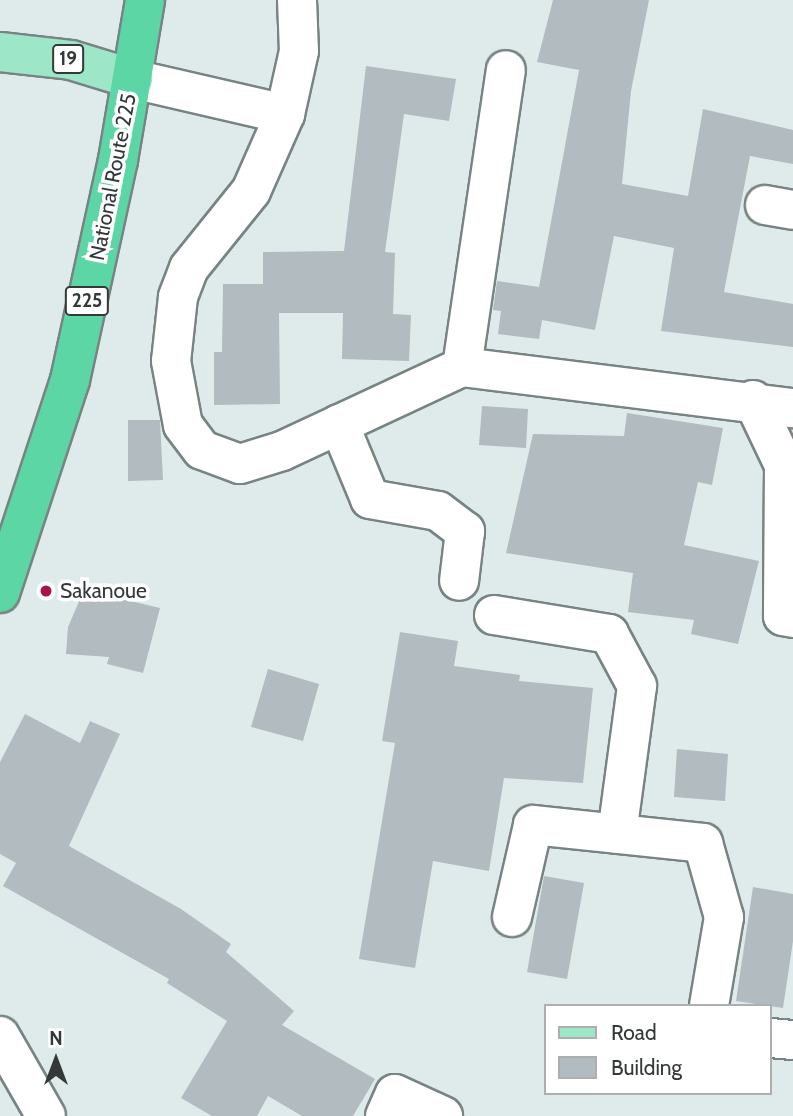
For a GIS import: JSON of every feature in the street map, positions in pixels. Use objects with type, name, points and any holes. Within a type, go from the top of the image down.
[{"type":"highway","name":"National Route 225","points":[[0,593],[70,380],[133,79],[145,0]]},
{"type":"main road","name":"19","points":[[0,52],[71,60],[133,79]]},
{"type":"street","points":[[297,0],[299,51],[285,114],[251,191],[189,268],[172,335],[175,385],[183,425],[202,450],[240,464],[282,451],[462,367],[752,400],[793,408]]},
{"type":"street","points":[[462,367],[506,71]]},
{"type":"street","points":[[133,79],[285,114]]},
{"type":"street","points":[[752,400],[784,465],[782,616],[793,618]]},
{"type":"street","points":[[339,424],[370,499],[438,511],[465,531],[459,581]]},
{"type":"street","points":[[494,615],[609,634],[637,686],[617,834]]},
{"type":"street","points":[[512,918],[533,825],[703,843],[724,917],[709,1004]]},
{"type":"street","points":[[0,1036],[46,1116]]},
{"type":"street","points":[[772,1038],[793,1040]]},
{"type":"street","points":[[385,1116],[395,1094],[443,1116]]},
{"type":"building","points":[[553,0],[649,0],[631,91],[622,184],[688,196],[703,109],[793,130],[793,164],[750,156],[724,292],[793,304],[793,347],[661,331],[674,248],[614,236],[595,330],[542,320],[539,339],[498,334],[501,311],[493,310],[497,281],[539,287],[579,70],[537,62]]},
{"type":"building","points":[[366,66],[456,79],[449,121],[404,114],[385,252],[395,253],[393,314],[411,315],[409,361],[342,359],[343,313],[279,313],[280,404],[214,405],[214,352],[222,352],[223,284],[263,284],[263,252],[344,251]]},
{"type":"building","points":[[482,406],[528,409],[526,448],[479,445]]},
{"type":"building","points":[[627,413],[723,428],[712,485],[698,482],[684,545],[759,561],[738,644],[691,634],[694,620],[628,612],[633,573],[506,553],[533,434],[624,436]]},
{"type":"building","points":[[128,420],[160,420],[163,480],[128,481]]},
{"type":"building","points":[[84,590],[160,608],[143,673],[107,664],[109,657],[66,654],[68,627]]},
{"type":"building","points":[[400,632],[458,641],[454,666],[520,675],[519,681],[593,688],[583,783],[504,778],[489,871],[433,861],[415,968],[359,959],[395,743],[382,741]]},
{"type":"building","points":[[268,669],[319,684],[303,741],[251,727]]},
{"type":"building","points":[[25,714],[80,743],[90,721],[120,734],[69,846],[181,909],[231,944],[226,952],[294,1011],[282,1025],[375,1079],[353,1116],[302,1116],[268,1096],[257,1116],[212,1116],[181,1098],[227,1021],[167,983],[169,979],[3,886],[16,863],[0,854],[0,762]]},
{"type":"building","points":[[677,749],[728,754],[725,801],[674,797]]},
{"type":"building","points":[[544,876],[584,883],[567,979],[527,972]]},
{"type":"building","points":[[753,887],[793,894],[793,941],[783,1008],[772,1006],[772,1004],[736,1001]]},
{"type":"place","name":"Sakanoue","points":[[46,591]]}]
